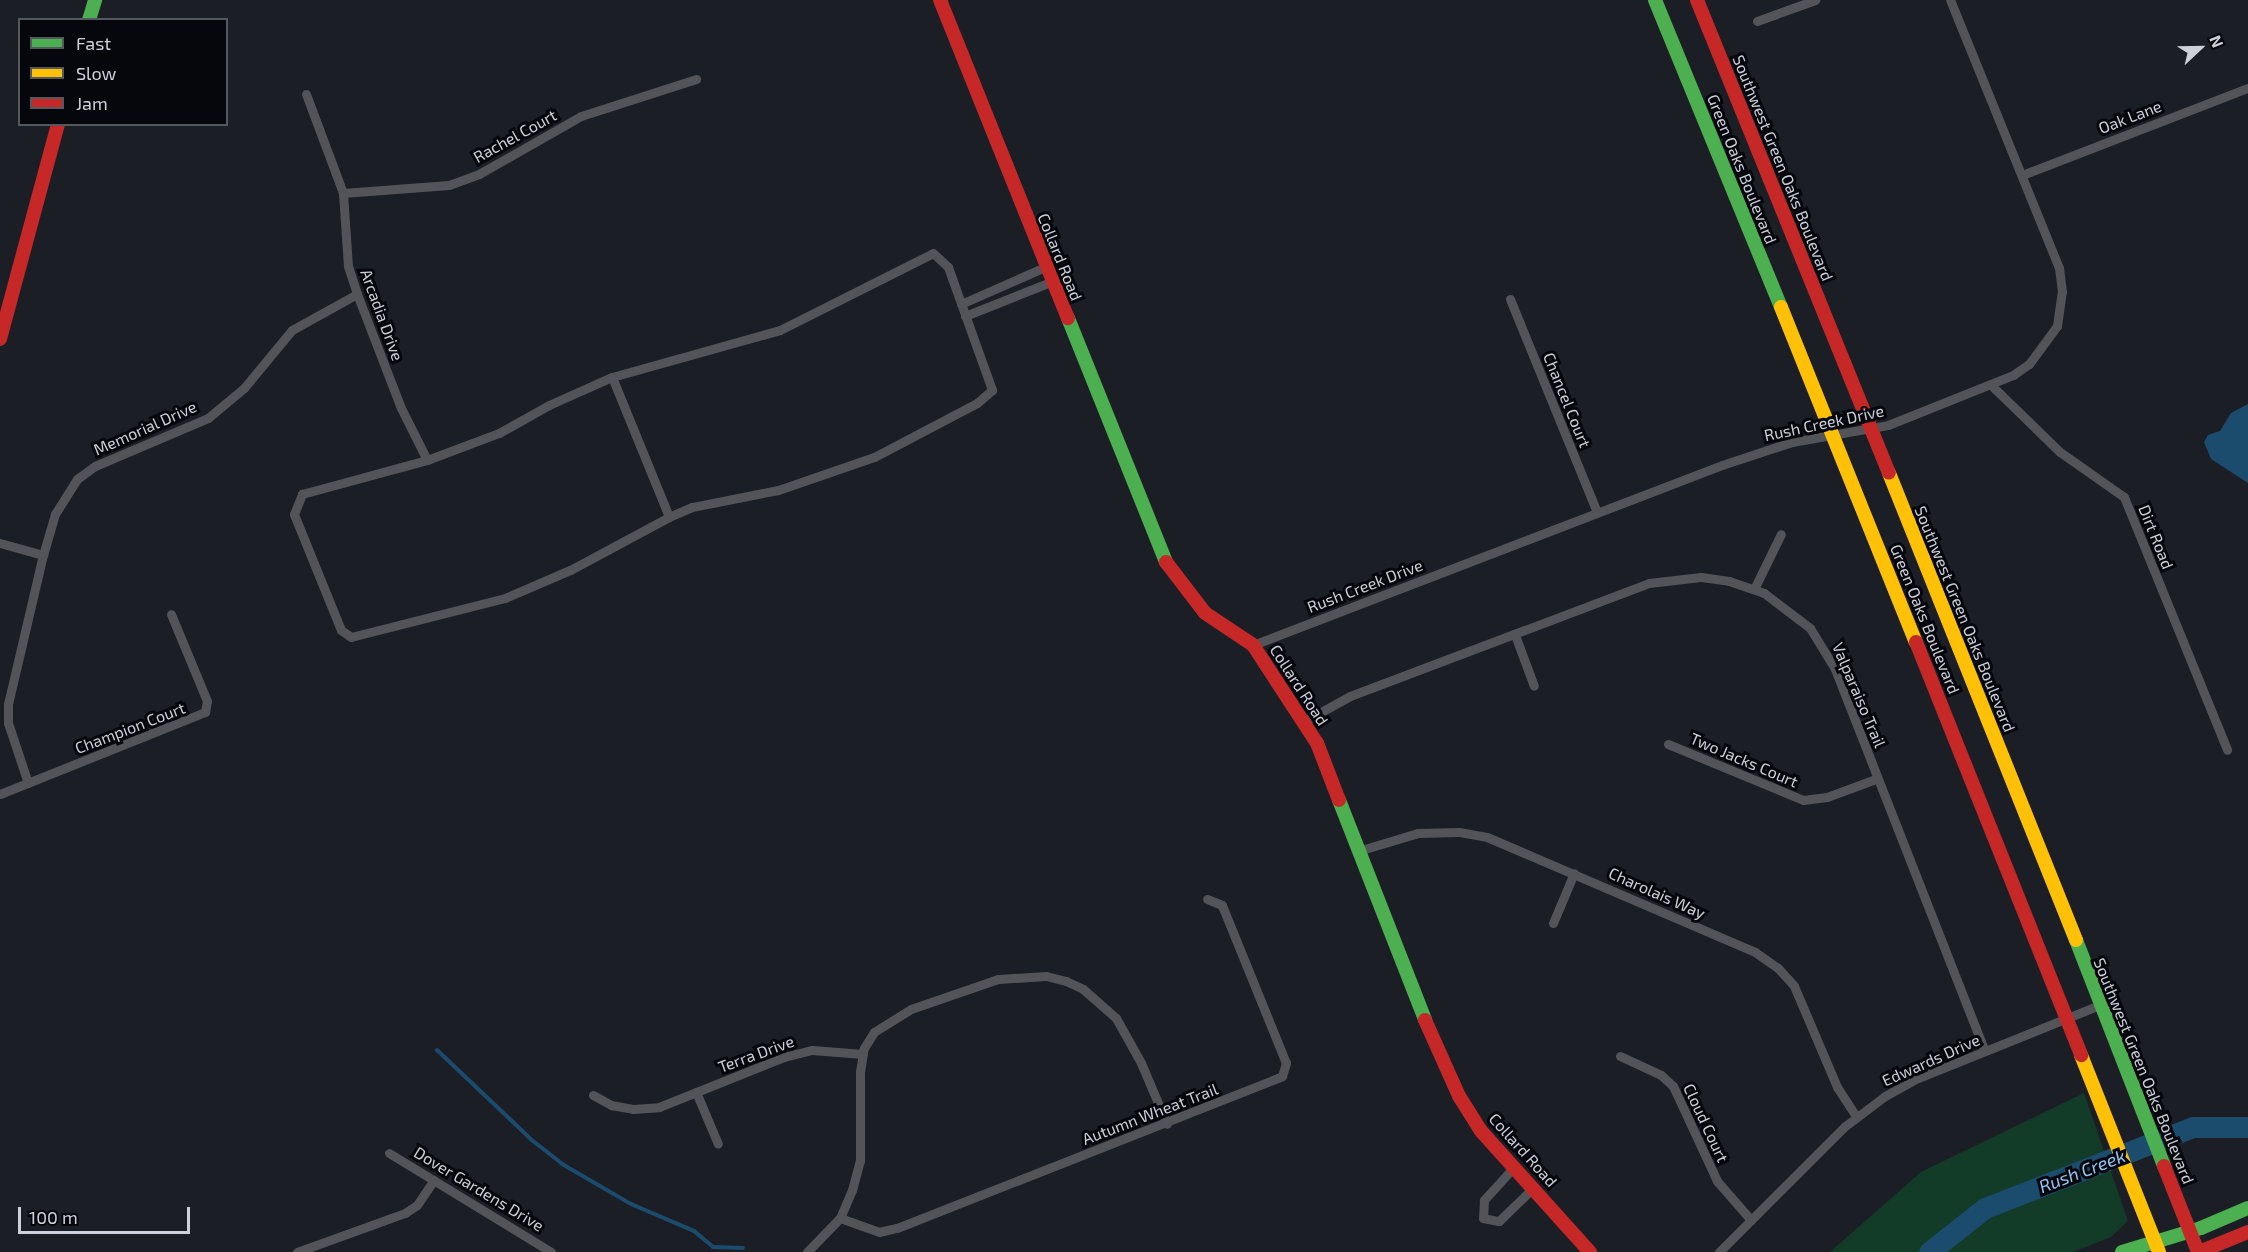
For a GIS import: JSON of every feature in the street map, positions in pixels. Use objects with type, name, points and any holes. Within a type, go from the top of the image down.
[{"type":"main road","points":[[90,18],[95,0]]},
{"type":"main road","name":"Collard Road","points":[[940,0],[1148,525],[1174,579],[1205,613],[1253,645],[1305,721],[1445,1071],[1481,1131],[1534,1187],[1590,1252]]},
{"type":"main road","name":"Green Oaks Boulevard","points":[[1655,0],[1833,435],[2141,1201],[2157,1246]]},
{"type":"main road","name":"Southwest Green Oaks Boulevard","points":[[1697,0],[2198,1252]]},
{"type":"main road","points":[[0,339],[57,126]]},
{"type":"main road","points":[[2122,1252],[2157,1246],[2248,1208]]},
{"type":"main road","points":[[2198,1252],[2247,1232]]},
{"type":"main road","points":[[2229,1252],[2247,1232]]},
{"type":"street","points":[[1757,21],[1815,0]]},
{"type":"street","name":"Rush Creek Drive","points":[[1253,645],[1771,447],[1898,422],[1990,385],[2021,370],[2036,357],[2057,326],[2061,304],[2056,257],[1950,0]]},
{"type":"street","name":"Rachel Court","points":[[343,193],[449,185],[479,174],[580,116],[696,79]]},
{"type":"street","name":"Oak Lane","points":[[2022,175],[2248,88]]},
{"type":"street","name":"Arcadia Drive","points":[[306,94],[343,193],[348,266],[357,294],[401,408],[427,460]]},
{"type":"street","points":[[933,253],[948,267],[961,304],[992,390],[977,403],[874,457],[778,490],[692,507],[570,570],[505,598],[351,637],[341,630],[294,513],[302,494],[427,460],[499,433],[549,405],[612,377],[780,330],[933,253]]},
{"type":"street","points":[[961,304],[1047,267]]},
{"type":"street","points":[[965,316],[1053,281]]},
{"type":"street","name":"Memorial Drive","points":[[28,783],[8,723],[8,704],[43,555],[56,514],[77,479],[95,466],[208,418],[244,388],[292,330],[357,294]]},
{"type":"street","name":"Chancel Court","points":[[1510,299],[1597,512]]},
{"type":"street","points":[[612,377],[669,517]]},
{"type":"street","name":"Dirt Road","points":[[1990,385],[2060,452],[2124,497],[2227,750]]},
{"type":"street","points":[[1754,589],[1781,534]]},
{"type":"street","points":[[0,543],[43,555]]},
{"type":"street","name":"Valparaiso Trail","points":[[1305,721],[1350,696],[1662,580],[1708,578],[1754,589],[1787,608],[1818,639],[1835,669],[1985,1051]]},
{"type":"street","name":"Champion Court","points":[[0,794],[205,712],[207,701],[171,614]]},
{"type":"street","points":[[1515,635],[1534,686]]},
{"type":"street","name":"Two Jacks Court","points":[[1668,744],[1803,800],[1827,797],[1878,778]]},
{"type":"street","name":"Charolais Way","points":[[1358,851],[1406,835],[1459,832],[1503,842],[1755,952],[1778,969],[1794,986],[1837,1087],[1856,1116]]},
{"type":"street","points":[[1553,923],[1574,873]]},
{"type":"street","name":"Autumn Wheat Trail","points":[[840,1218],[879,1232],[897,1228],[1282,1077],[1286,1063],[1222,905],[1208,899]]},
{"type":"street","points":[[807,1252],[840,1218],[860,1161],[863,1054],[874,1032],[911,1009],[998,980],[1046,976],[1083,989],[1116,1018],[1141,1063],[1167,1124]]},
{"type":"street","name":"Edwards Drive","points":[[1719,1252],[1856,1116],[1908,1083],[2100,1005]]},
{"type":"street","name":"Terra Drive","points":[[593,1095],[611,1105],[633,1109],[659,1107],[784,1057],[812,1050],[863,1054]]},
{"type":"street","name":"Cloud Court","points":[[1620,1056],[1661,1075],[1673,1086],[1717,1181],[1751,1220]]},
{"type":"street","points":[[696,1092],[718,1144]]},
{"type":"street","name":"Dover Gardens Drive","points":[[389,1153],[551,1252]]},
{"type":"street","points":[[1514,1167],[1484,1200],[1483,1218],[1499,1221],[1534,1187]]},
{"type":"street","points":[[297,1252],[405,1213],[417,1204],[434,1180]]},
{"type":"green space","points":[[2084,1093],[2128,1221],[2111,1237],[2073,1252],[1830,1252],[1921,1172]]},
{"type":"water","points":[[2248,404],[2248,483],[2211,459],[2204,442],[2208,435],[2220,431],[2231,413]]},
{"type":"waterway","points":[[437,1050],[533,1141],[562,1164],[631,1204],[694,1231],[713,1247],[743,1248]]},
{"type":"waterway","name":"Rush Creek","points":[[1929,1252],[1985,1208],[2193,1127],[2248,1127]]},
{"type":"traffic: fast","points":[[90,18],[95,0]]},
{"type":"traffic: fast","points":[[1655,0],[1781,307]]},
{"type":"traffic: fast","points":[[1068,318],[1166,562]]},
{"type":"traffic: fast","points":[[1339,800],[1425,1020]]},
{"type":"traffic: fast","points":[[2076,940],[2164,1166]]},
{"type":"traffic: fast","points":[[2122,1252],[2201,1228],[2248,1208]]},
{"type":"traffic: slow","points":[[1781,307],[1916,642]]},
{"type":"traffic: slow","points":[[1889,473],[2076,940]]},
{"type":"traffic: slow","points":[[2081,1055],[2159,1252]]},
{"type":"traffic: jam","points":[[940,0],[1068,318]]},
{"type":"traffic: jam","points":[[1697,0],[1889,473]]},
{"type":"traffic: jam","points":[[0,339],[57,126]]},
{"type":"traffic: jam","points":[[1166,562],[1205,613],[1253,645],[1317,743],[1339,800]]},
{"type":"traffic: jam","points":[[1916,642],[2081,1055]]},
{"type":"traffic: jam","points":[[1425,1020],[1459,1096],[1481,1131],[1590,1252]]},
{"type":"traffic: jam","points":[[2164,1166],[2198,1252]]},
{"type":"traffic: jam","points":[[2199,1252],[2248,1232]]}]
